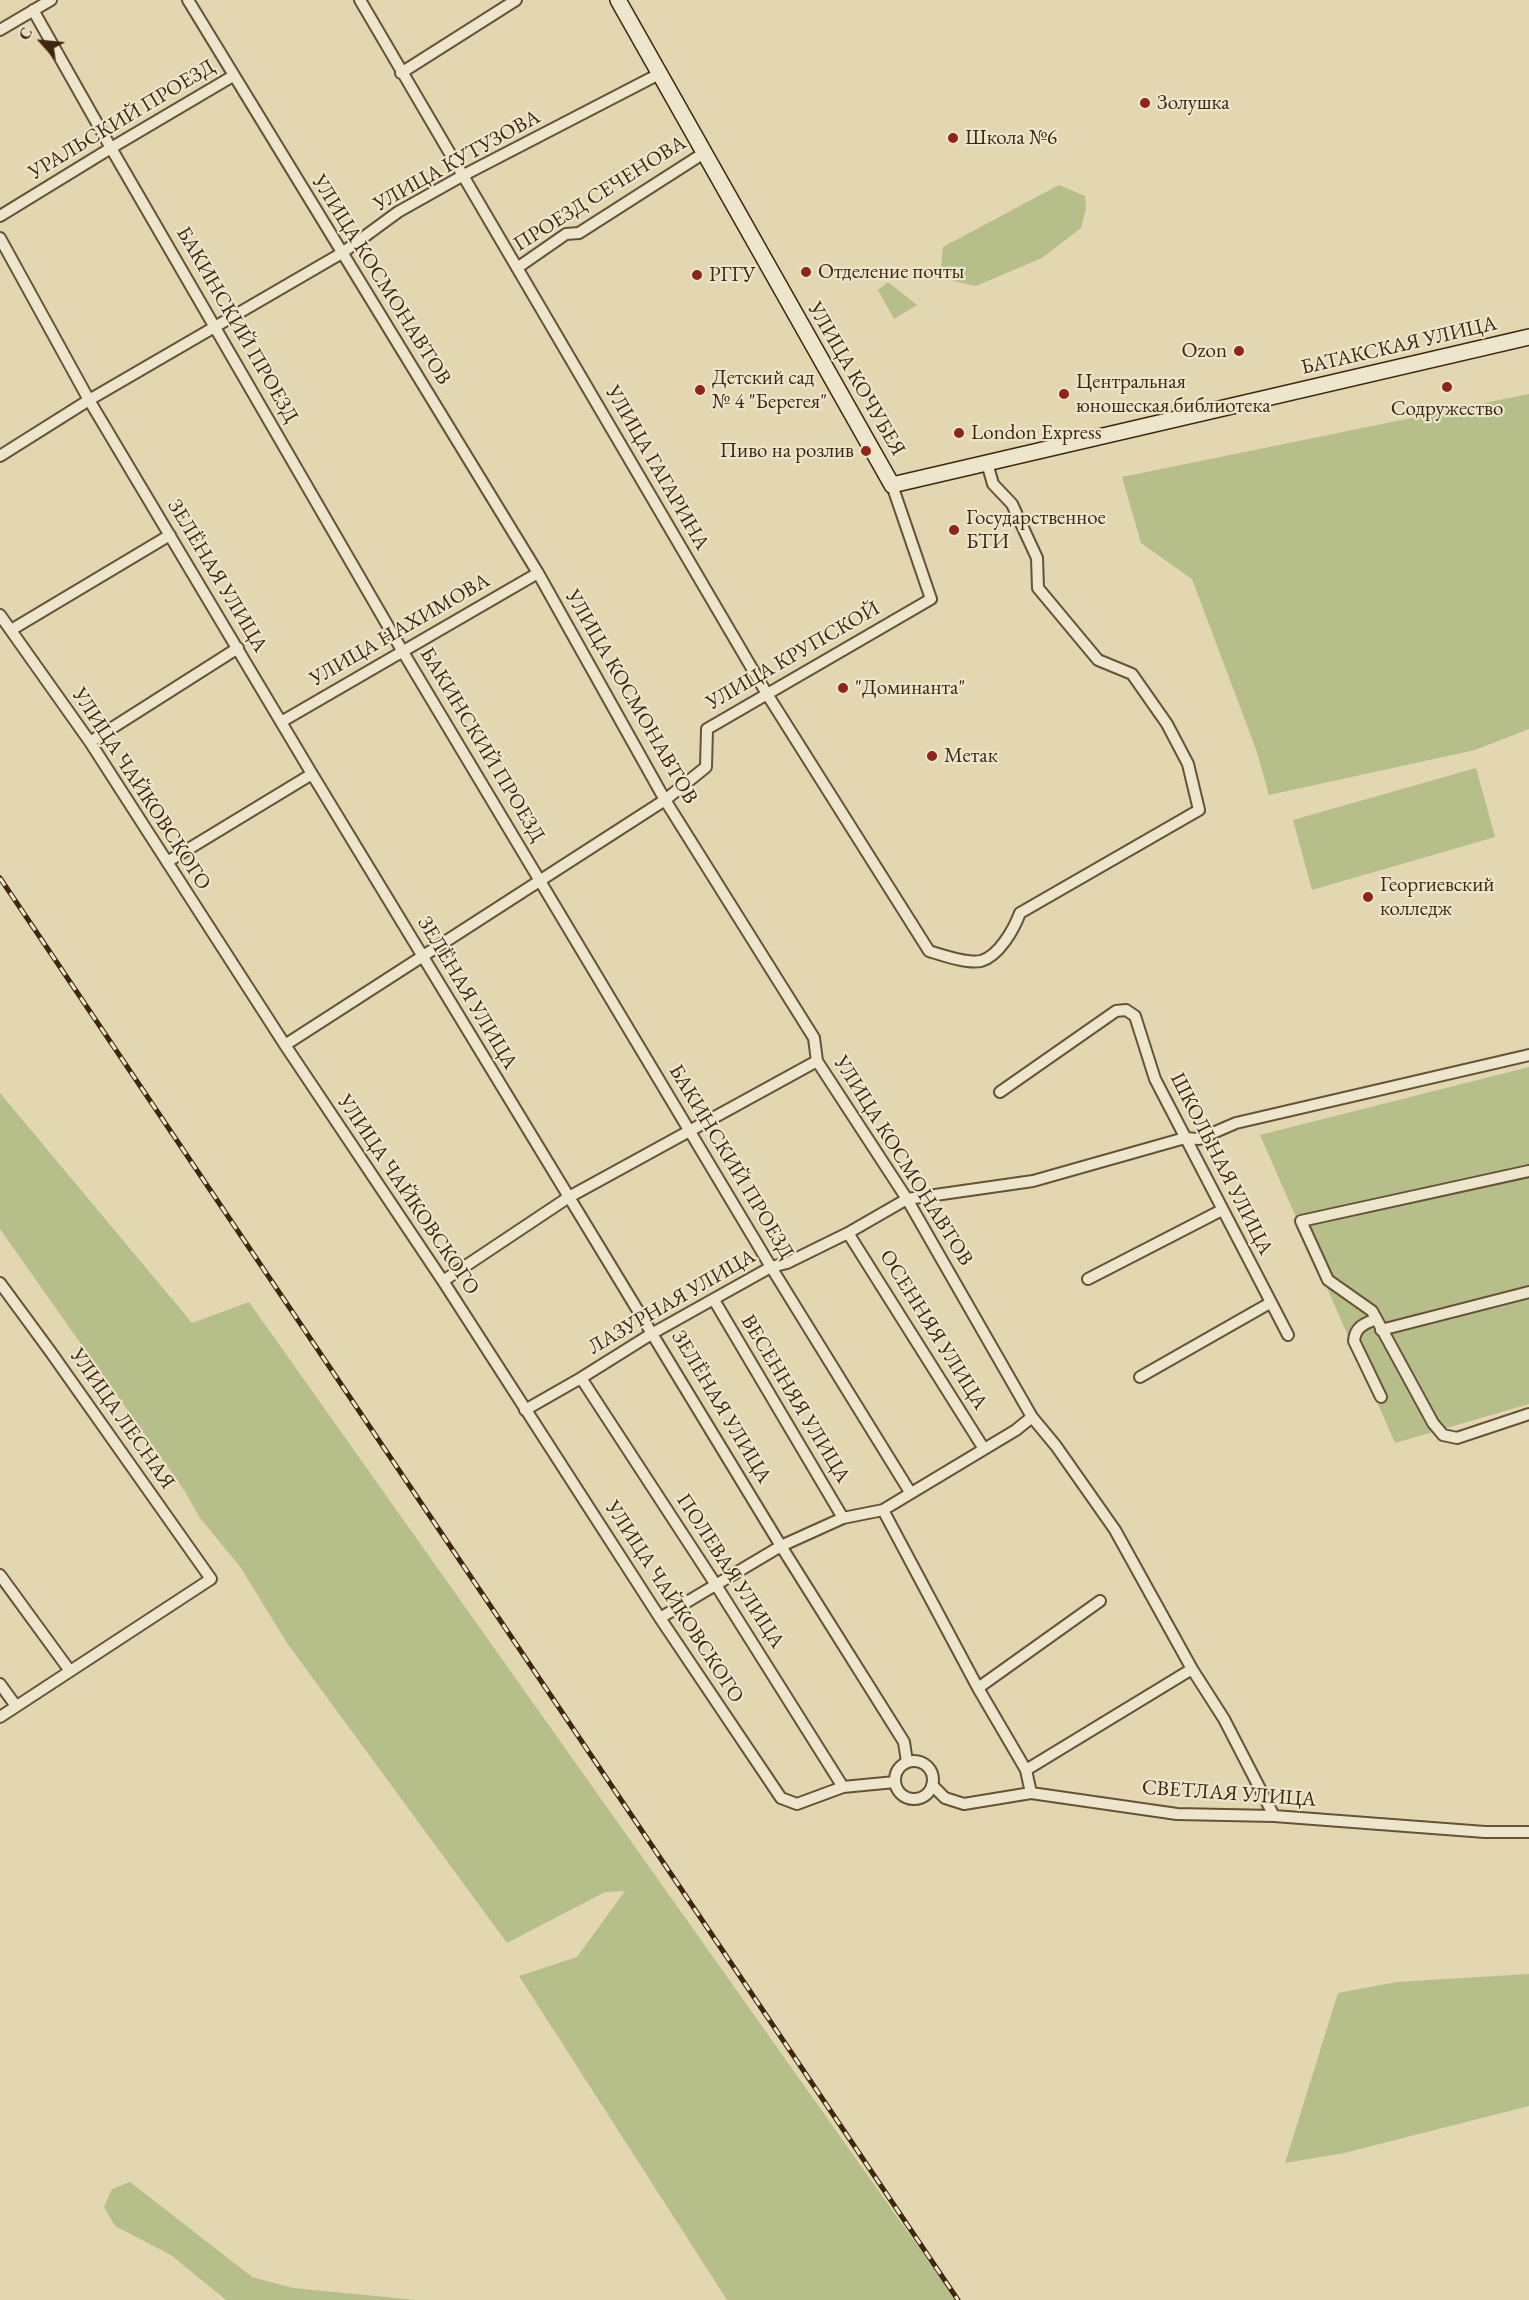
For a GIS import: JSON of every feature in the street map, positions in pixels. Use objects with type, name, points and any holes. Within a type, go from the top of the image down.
[{"type":"main road","name":"УЛИЦА КОЧУБЕЯ","points":[[618,0],[892,485]]},
{"type":"main road","name":"БАТАКСКАЯ УЛИЦА","points":[[892,485],[1529,337]]},
{"type":"street","points":[[0,30],[51,0]]},
{"type":"street","name":"УЛИЦА КОСМОНАВТОВ","points":[[188,0],[538,573],[665,800],[814,1038],[817,1060],[907,1199],[1032,1417],[1056,1446],[1115,1530],[1192,1669],[1224,1719],[1274,1816]]},
{"type":"street","name":"УЛИЦА ГАГАРИНА","points":[[360,0],[767,694],[929,951],[954,959],[982,961],[998,950],[1012,933],[1020,913],[1199,810],[1188,764],[1167,724],[1132,674],[1098,660],[1038,588],[1037,558],[1012,504],[993,484],[987,463]]},
{"type":"street","points":[[401,73],[516,0]]},
{"type":"street","name":"БАКИНСКИЙ ПРОЕЗД","points":[[33,10],[403,652],[771,1267],[909,1492]]},
{"type":"street","name":"УЛИЦА КУТУЗОВА","points":[[0,456],[89,400],[342,253],[398,212],[462,176],[659,74]]},
{"type":"street","name":"УРАЛЬСКИЙ ПРОЕЗД","points":[[0,216],[233,76]]},
{"type":"street","name":"ПРОЕЗД СЕЧЕНОВА","points":[[517,268],[566,234],[579,233],[704,153]]},
{"type":"street","name":"ЗЕЛЁНАЯ УЛИЦА","points":[[0,238],[89,400],[312,774],[781,1546],[904,1742],[907,1762]]},
{"type":"street","name":"УЛИЦА КОЧУБЕЯ","points":[[892,485],[931,598]]},
{"type":"street","points":[[11,630],[170,535]]},
{"type":"street","name":"УЛИЦА НАХИМОВА","points":[[281,722],[538,573]]},
{"type":"street","name":"УЛИЦА КРУПСКОЙ","points":[[285,1045],[665,800],[706,767],[707,729],[931,598]]},
{"type":"street","name":"УЛИЦА ЧАЙКОВСКОГО","points":[[0,615],[90,742],[285,1045],[443,1281],[660,1618],[781,1798],[797,1804],[843,1787]]},
{"type":"street","points":[[90,742],[238,648]]},
{"type":"street","points":[[167,862],[312,774]]},
{"type":"street","name":"ШКОЛЬНАЯ УЛИЦА","points":[[1000,1092],[1116,1011],[1126,1010],[1135,1016],[1155,1079],[1287,1335]]},
{"type":"street","name":"ЛАЗУРНАЯ УЛИЦА","points":[[525,1410],[653,1333],[771,1267],[787,1263],[848,1233],[907,1199],[1033,1181],[1185,1138],[1199,1139],[1236,1123],[1529,1055]]},
{"type":"street","points":[[443,1281],[569,1197],[817,1060]]},
{"type":"street","points":[[1529,1171],[1301,1221],[1328,1280],[1372,1311],[1433,1423],[1443,1435],[1457,1438],[1529,1414]]},
{"type":"street","points":[[1088,1279],[1222,1210]]},
{"type":"street","name":"ОСЕННЯЯ УЛИЦА","points":[[848,1233],[984,1449]]},
{"type":"street","name":"УЛИЦА ЛЕСНАЯ","points":[[0,1283],[57,1360],[211,1580],[70,1671]]},
{"type":"street","points":[[1381,1330],[1529,1292]]},
{"type":"street","name":"ВЕСЕННЯЯ УЛИЦА","points":[[714,1300],[843,1518]]},
{"type":"street","points":[[1140,1377],[1270,1303]]},
{"type":"street","points":[[1376,1319],[1358,1328],[1354,1334],[1354,1341],[1381,1397]]},
{"type":"street","name":"ПОЛЕВАЯ УЛИЦА","points":[[581,1378],[716,1585],[843,1787]]},
{"type":"street","points":[[660,1618],[781,1546],[843,1518],[883,1510],[1032,1417]]},
{"type":"street","points":[[883,1510],[978,1688],[1026,1770],[1031,1793]]},
{"type":"street","points":[[0,1575],[70,1671],[0,1717]]},
{"type":"street","points":[[978,1688],[1100,1601]]},
{"type":"street","points":[[1026,1770],[1192,1669]]},
{"type":"street","points":[[0,1684],[16,1706]]},
{"type":"street","points":[[907,1762],[921,1762],[931,1772],[932,1785],[921,1798],[912,1799],[902,1794],[895,1782],[900,1767],[907,1762]]},
{"type":"street","points":[[843,1787],[895,1782]]},
{"type":"street","name":"СВЕТЛАЯ УЛИЦА","points":[[932,1785],[945,1798],[964,1804],[1031,1793],[1177,1814],[1274,1816],[1485,1832],[1529,1832]]},
{"type":"green space","points":[[1059,185],[1085,196],[1086,208],[1081,228],[1042,258],[976,286],[953,281],[941,268],[943,247]]},
{"type":"green space","points":[[888,282],[917,305],[894,319],[878,290]]},
{"type":"green space","points":[[1529,394],[1529,729],[1475,750],[1269,795],[1257,752],[1192,579],[1141,543],[1122,477]]},
{"type":"green space","points":[[1476,768],[1495,837],[1312,890],[1293,820]]},
{"type":"green space","points":[[1529,1067],[1529,1404],[1395,1443],[1260,1135]]},
{"type":"green space","points":[[0,1093],[192,1323],[249,1302],[956,2300],[727,2300],[519,1976],[577,1957],[625,1891],[605,1892],[507,1943],[287,1643],[241,1568],[200,1518],[184,1490],[0,1229]]},
{"type":"green space","points":[[1529,1974],[1529,2106],[1344,2153],[1285,2163],[1338,1993],[1397,1982]]},
{"type":"green space","points":[[130,2182],[252,2277],[293,2288],[417,2300],[226,2300],[171,2255],[115,2226],[104,2207],[112,2189]]},
{"type":"railway","points":[[0,878],[958,2300]]},
{"type":"place","name":"Золушка","points":[[1145,103]]},
{"type":"place","name":"Школа №6","points":[[953,138]]},
{"type":"place","name":"Отделение почты","points":[[806,272]]},
{"type":"place","name":"РГГУ","points":[[697,275]]},
{"type":"place","name":"Ozon","points":[[1239,351]]},
{"type":"place","name":"Содружество","points":[[1447,387]]},
{"type":"place","name":"Детский сад № 4 \"Берегея\"","points":[[700,390]]},
{"type":"place","name":"Центральная юношеская библиотека","points":[[1064,394]]},
{"type":"place","name":"London Express","points":[[959,433]]},
{"type":"place","name":"Пиво на розлив","points":[[866,451]]},
{"type":"place","name":"Государственное БТИ","points":[[954,530]]},
{"type":"place","name":"\"Доминанта\"","points":[[843,688]]},
{"type":"place","name":"Метак","points":[[932,756]]},
{"type":"place","name":"Георгиевский колледж","points":[[1368,897]]}]
